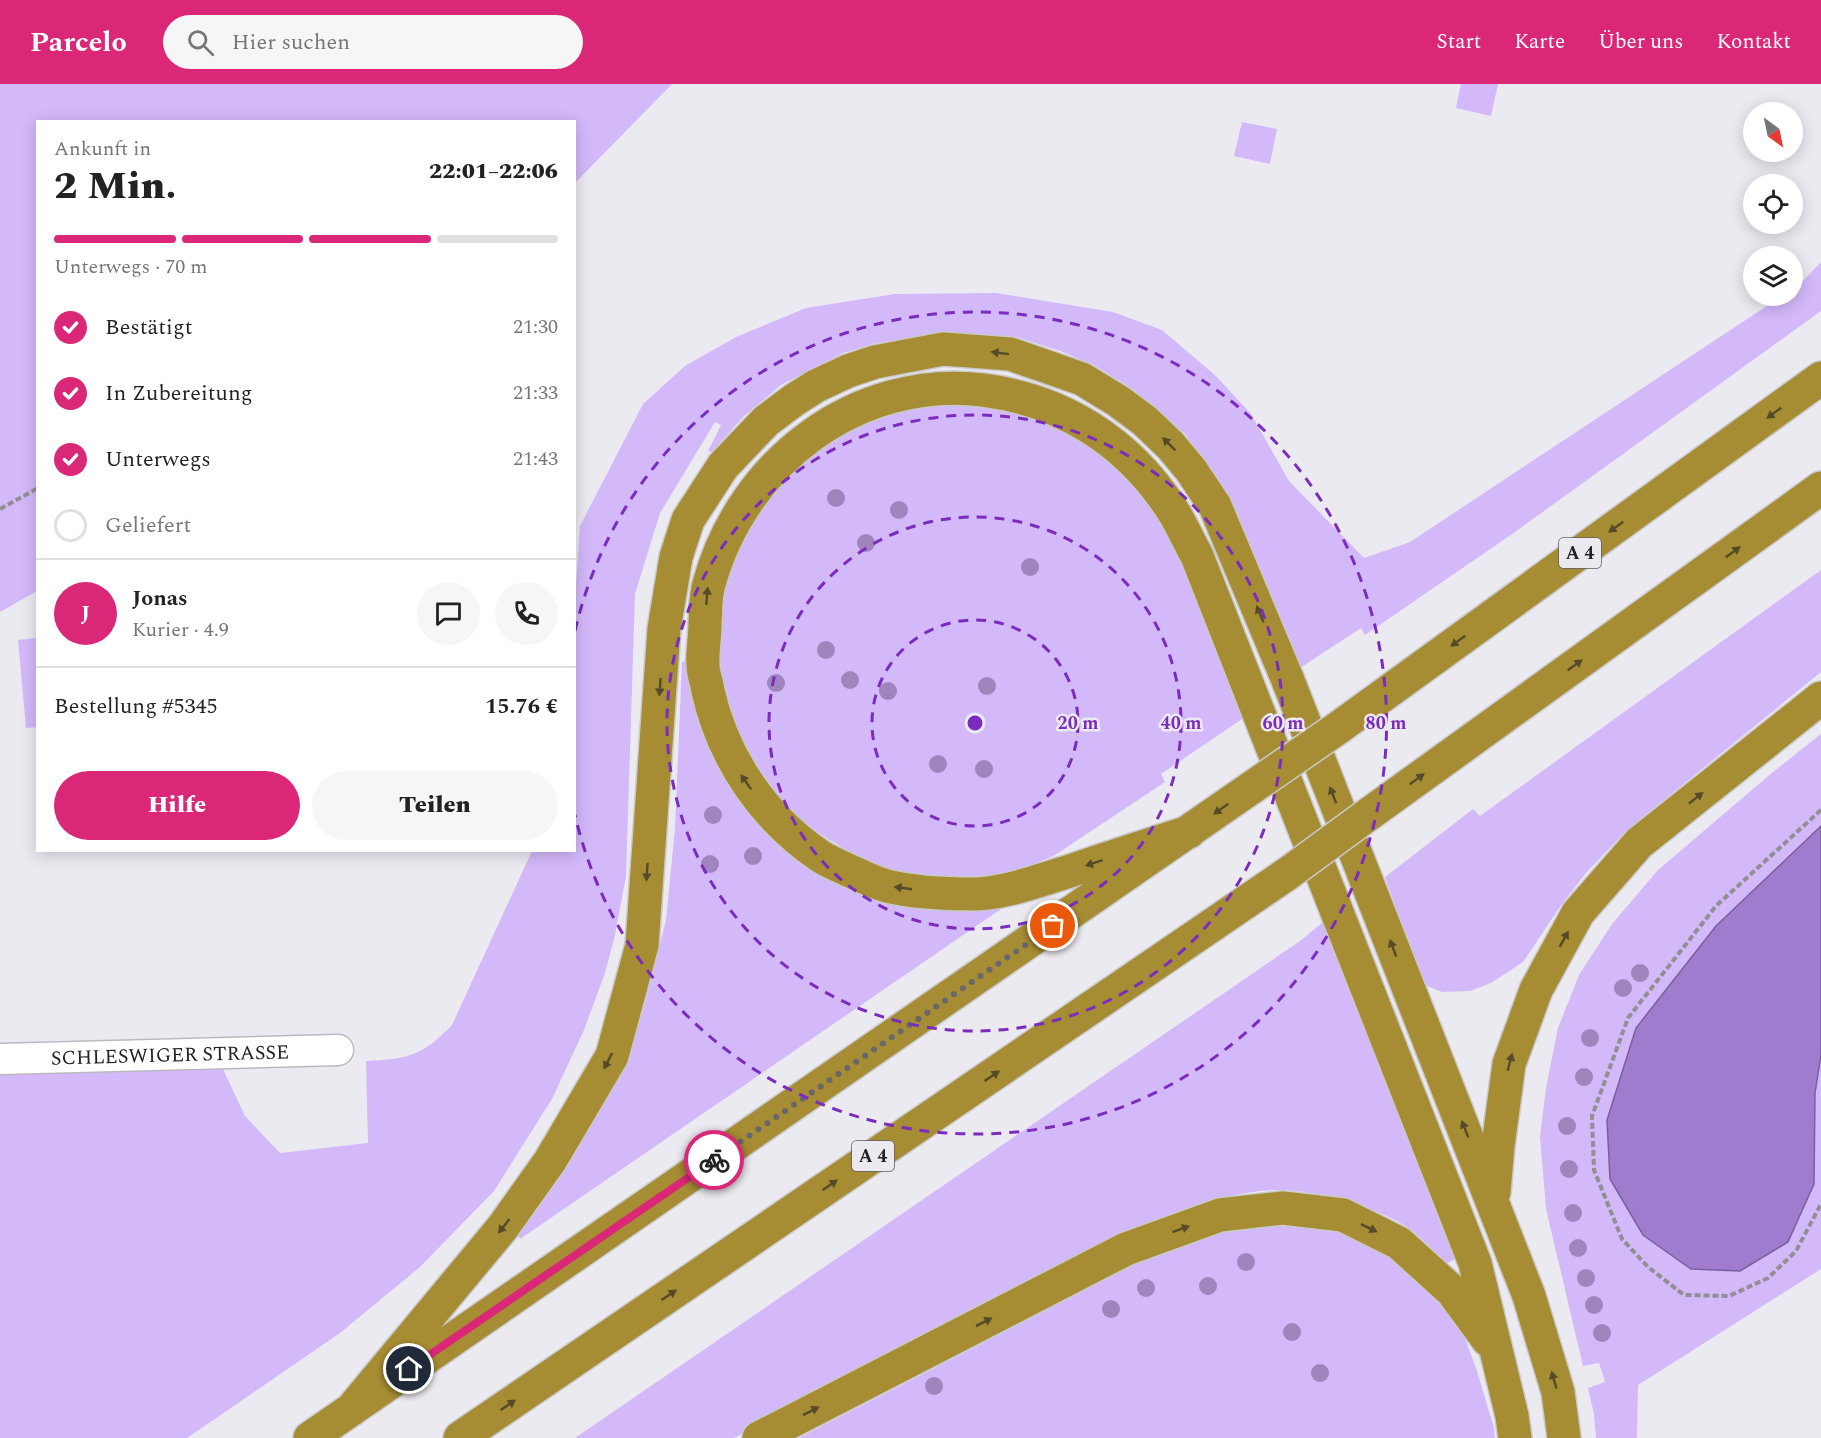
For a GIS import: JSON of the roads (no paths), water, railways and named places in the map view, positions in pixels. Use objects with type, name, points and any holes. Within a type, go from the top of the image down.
[{"type":"highway","name":"A 4","points":[[351,1410],[503,1227],[550,1161],[612,1056],[642,945],[664,629],[676,558],[688,520],[723,466],[766,421],[816,386],[875,362],[943,349],[1010,354],[1082,379],[1145,421],[1172,446],[1215,506],[1287,678],[1494,1203]]},
{"type":"highway","name":"A 4","points":[[310,1438],[1338,728],[1821,378]]},
{"type":"highway","points":[[1189,832],[1028,885],[979,894],[934,892],[885,886],[821,857],[788,830],[758,798],[738,770],[722,738],[710,701],[703,665],[708,587],[735,519],[752,494],[780,461],[808,437],[842,415],[899,396],[936,388],[1001,393],[1058,409],[1087,424],[1118,448],[1143,472],[1171,508],[1197,556],[1475,1263],[1515,1438]]},
{"type":"highway","name":"A 4","points":[[460,1438],[1287,874],[1821,488]]},
{"type":"highway","points":[[1564,1438],[1558,1392],[1530,1296],[1494,1203],[1498,1146],[1509,1064],[1536,990],[1578,913],[1639,843],[1821,698]]},
{"type":"highway","points":[[759,1438],[1126,1249],[1220,1215],[1283,1208],[1343,1215],[1400,1243],[1452,1291],[1496,1352]]},
{"type":"street","name":"SCHLESWIGER STRASSE","points":[[0,1059],[338,1050]]}]
